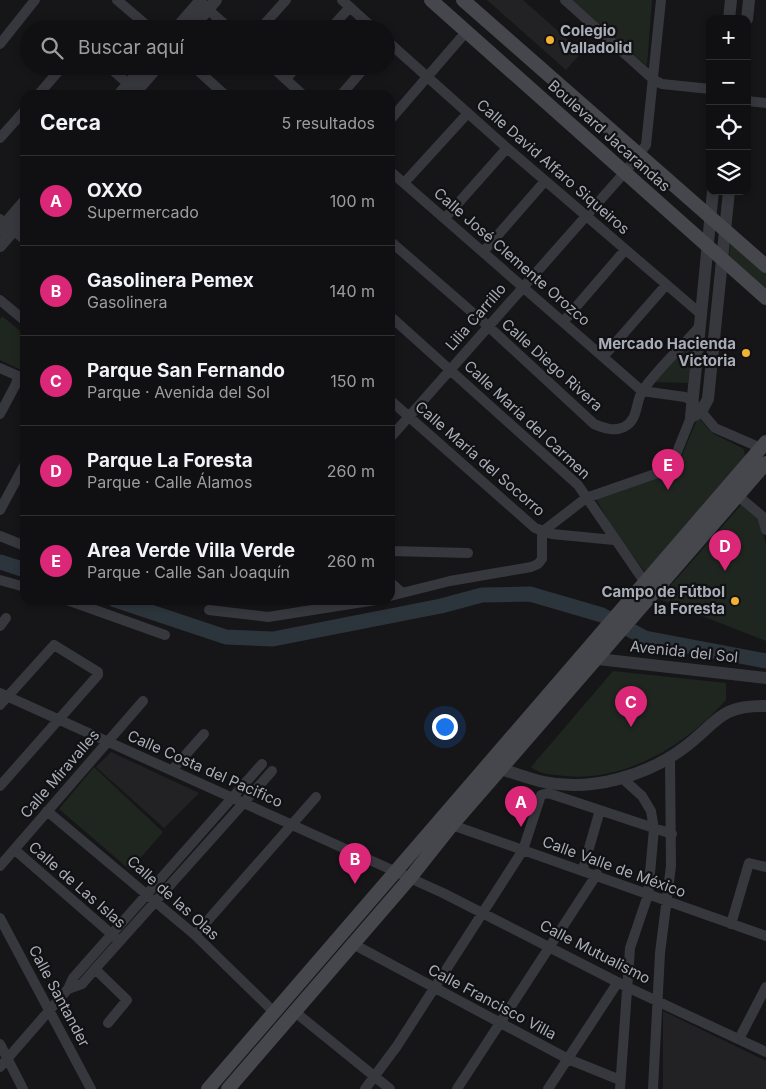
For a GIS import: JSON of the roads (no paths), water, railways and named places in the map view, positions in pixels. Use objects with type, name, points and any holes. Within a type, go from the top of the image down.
[{"type":"main road","name":"Boulevard Jacarandas","points":[[431,0],[766,298]]},
{"type":"main road","name":"Boulevard Jacarandas","points":[[463,0],[640,153],[766,266]]},
{"type":"main road","points":[[232,1087],[410,878],[452,825],[598,659],[607,638],[628,602],[646,584],[764,445]]},
{"type":"main road","points":[[208,1089],[583,654],[607,638],[638,613],[766,463]]},
{"type":"street","points":[[0,44],[35,0]]},
{"type":"street","points":[[118,0],[141,20]]},
{"type":"street","points":[[268,20],[286,0]]},
{"type":"street","points":[[565,0],[654,80],[662,84],[706,89]]},
{"type":"street","name":"Lilia Carrillo","points":[[395,432],[625,172],[646,145],[661,0]]},
{"type":"street","points":[[729,15],[731,0]]},
{"type":"street","points":[[747,15],[749,0]]},
{"type":"street","points":[[185,20],[204,2]]},
{"type":"street","points":[[195,20],[204,2]]},
{"type":"street","points":[[204,2],[221,20]]},
{"type":"street","points":[[336,20],[346,3],[364,20]]},
{"type":"street","points":[[395,114],[466,32]]},
{"type":"street","name":"Calle David Alfaro Siqueiros","points":[[395,48],[666,285],[701,320]]},
{"type":"street","points":[[42,90],[56,75]]},
{"type":"street","points":[[117,75],[133,90]]},
{"type":"street","points":[[134,90],[140,75]]},
{"type":"street","points":[[135,90],[149,75]]},
{"type":"street","points":[[203,75],[219,90]]},
{"type":"street","points":[[281,75],[298,90]]},
{"type":"street","points":[[286,79],[289,75]]},
{"type":"street","points":[[345,90],[358,75]]},
{"type":"street","points":[[751,102],[766,103]]},
{"type":"street","points":[[404,183],[468,113]]},
{"type":"street","points":[[0,138],[20,116]]},
{"type":"street","points":[[445,218],[507,148]]},
{"type":"street","name":"Calle José Clemente Orozco","points":[[395,175],[642,392]]},
{"type":"street","points":[[483,252],[545,180]]},
{"type":"street","points":[[713,195],[692,401],[696,415],[715,428],[764,445]]},
{"type":"street","points":[[395,594],[538,564],[542,559],[542,532],[586,498],[655,474],[670,462],[696,415],[708,399],[729,195]]},
{"type":"street","points":[[0,246],[5,225],[20,207]]},
{"type":"street","points":[[5,225],[20,219]]},
{"type":"street","points":[[5,225],[20,236]]},
{"type":"street","name":"Calle Diego Rivera","points":[[395,245],[599,426],[616,430],[626,426],[638,407],[642,392],[701,320]]},
{"type":"street","points":[[563,322],[625,250]]},
{"type":"street","points":[[603,357],[666,285]]},
{"type":"street","points":[[2,306],[20,318]]},
{"type":"street","name":"Calle María del Carmen","points":[[395,320],[578,485],[646,584]]},
{"type":"street","points":[[0,368],[20,377]]},
{"type":"street","points":[[0,414],[20,378]]},
{"type":"street","points":[[642,392],[686,397],[692,401]]},
{"type":"street","name":"Calle María del Socorro","points":[[395,404],[535,528],[542,532],[614,540]]},
{"type":"street","points":[[0,510],[20,473]]},
{"type":"street","points":[[738,496],[764,514],[766,530]]},
{"type":"street","points":[[0,536],[20,540]]},
{"type":"street","points":[[395,551],[468,553]]},
{"type":"street","points":[[0,580],[20,586]]},
{"type":"street","points":[[395,587],[401,592]]},
{"type":"street","points":[[81,605],[165,635]]},
{"type":"street","points":[[208,610],[268,617],[326,605]]},
{"type":"street","points":[[0,705],[4,694],[54,645],[98,672],[98,676],[0,786]]},
{"type":"street","points":[[583,654],[598,659]]},
{"type":"street","name":"Avenida del Sol","points":[[598,659],[766,678]]},
{"type":"street","name":"Calle Costa del Pacifico","points":[[4,694],[57,720],[173,769],[410,878]]},
{"type":"street","name":"Calle Miravalles","points":[[0,866],[144,701]]},
{"type":"street","points":[[500,769],[545,782],[570,785],[622,778],[670,758],[731,709],[748,706],[766,706]]},
{"type":"street","points":[[173,769],[204,734]]},
{"type":"street","points":[[653,1089],[657,1001],[672,834],[670,758]]},
{"type":"street","points":[[0,1067],[68,989],[73,978],[262,764]]},
{"type":"street","points":[[68,989],[82,984],[272,771]]},
{"type":"street","points":[[620,1084],[622,984],[630,948],[648,895],[654,829],[651,811],[642,796],[622,778]]},
{"type":"street","points":[[364,1089],[375,1077],[435,988],[523,850],[541,795],[548,793],[672,834]]},
{"type":"street","points":[[195,935],[316,797]]},
{"type":"street","points":[[583,869],[600,810]]},
{"type":"street","name":"Calle de las Olas","points":[[47,811],[195,935],[274,1012]]},
{"type":"street","name":"Calle Valle de México","points":[[452,825],[583,869],[667,902],[766,936]]},
{"type":"street","name":"Calle de Las Islas","points":[[15,850],[120,942]]},
{"type":"street","points":[[731,924],[749,863],[766,867]]},
{"type":"street","points":[[457,1089],[597,874]]},
{"type":"street","name":"Calle Mutualismo","points":[[410,878],[484,913],[622,984],[766,1052]]},
{"type":"street","name":"Calle Santander","points":[[0,918],[91,1089]]},
{"type":"street","name":"Calle Francisco Villa","points":[[353,944],[568,1059],[620,1084]]},
{"type":"street","points":[[95,970],[126,1000],[108,1023]]},
{"type":"street","points":[[548,1089],[622,984]]},
{"type":"street","points":[[739,1039],[766,987]]},
{"type":"street","points":[[295,1012],[390,1089]]},
{"type":"street","points":[[0,1044],[23,1089]]},
{"type":"waterway","points":[[0,562],[20,568]]},
{"type":"waterway","points":[[130,605],[226,637],[273,639],[441,606],[482,595],[530,594],[602,615],[645,638],[766,661]]},
{"type":"place","name":"Colegio Valladolid","points":[[550,40]]},
{"type":"place","name":"Mercado Hacienda Victoria","points":[[746,353]]},
{"type":"place","name":"Area Verde Villa Verde","points":[[668,490]]},
{"type":"place","name":"Parque La Foresta","points":[[725,571]]},
{"type":"place","name":"Campo de Fútbol la Foresta","points":[[735,601]]},
{"type":"place","name":"Parque San Fernando","points":[[631,727]]},
{"type":"place","name":"OXXO","points":[[521,827]]},
{"type":"place","name":"Gasolinera Pemex","points":[[355,884]]}]
